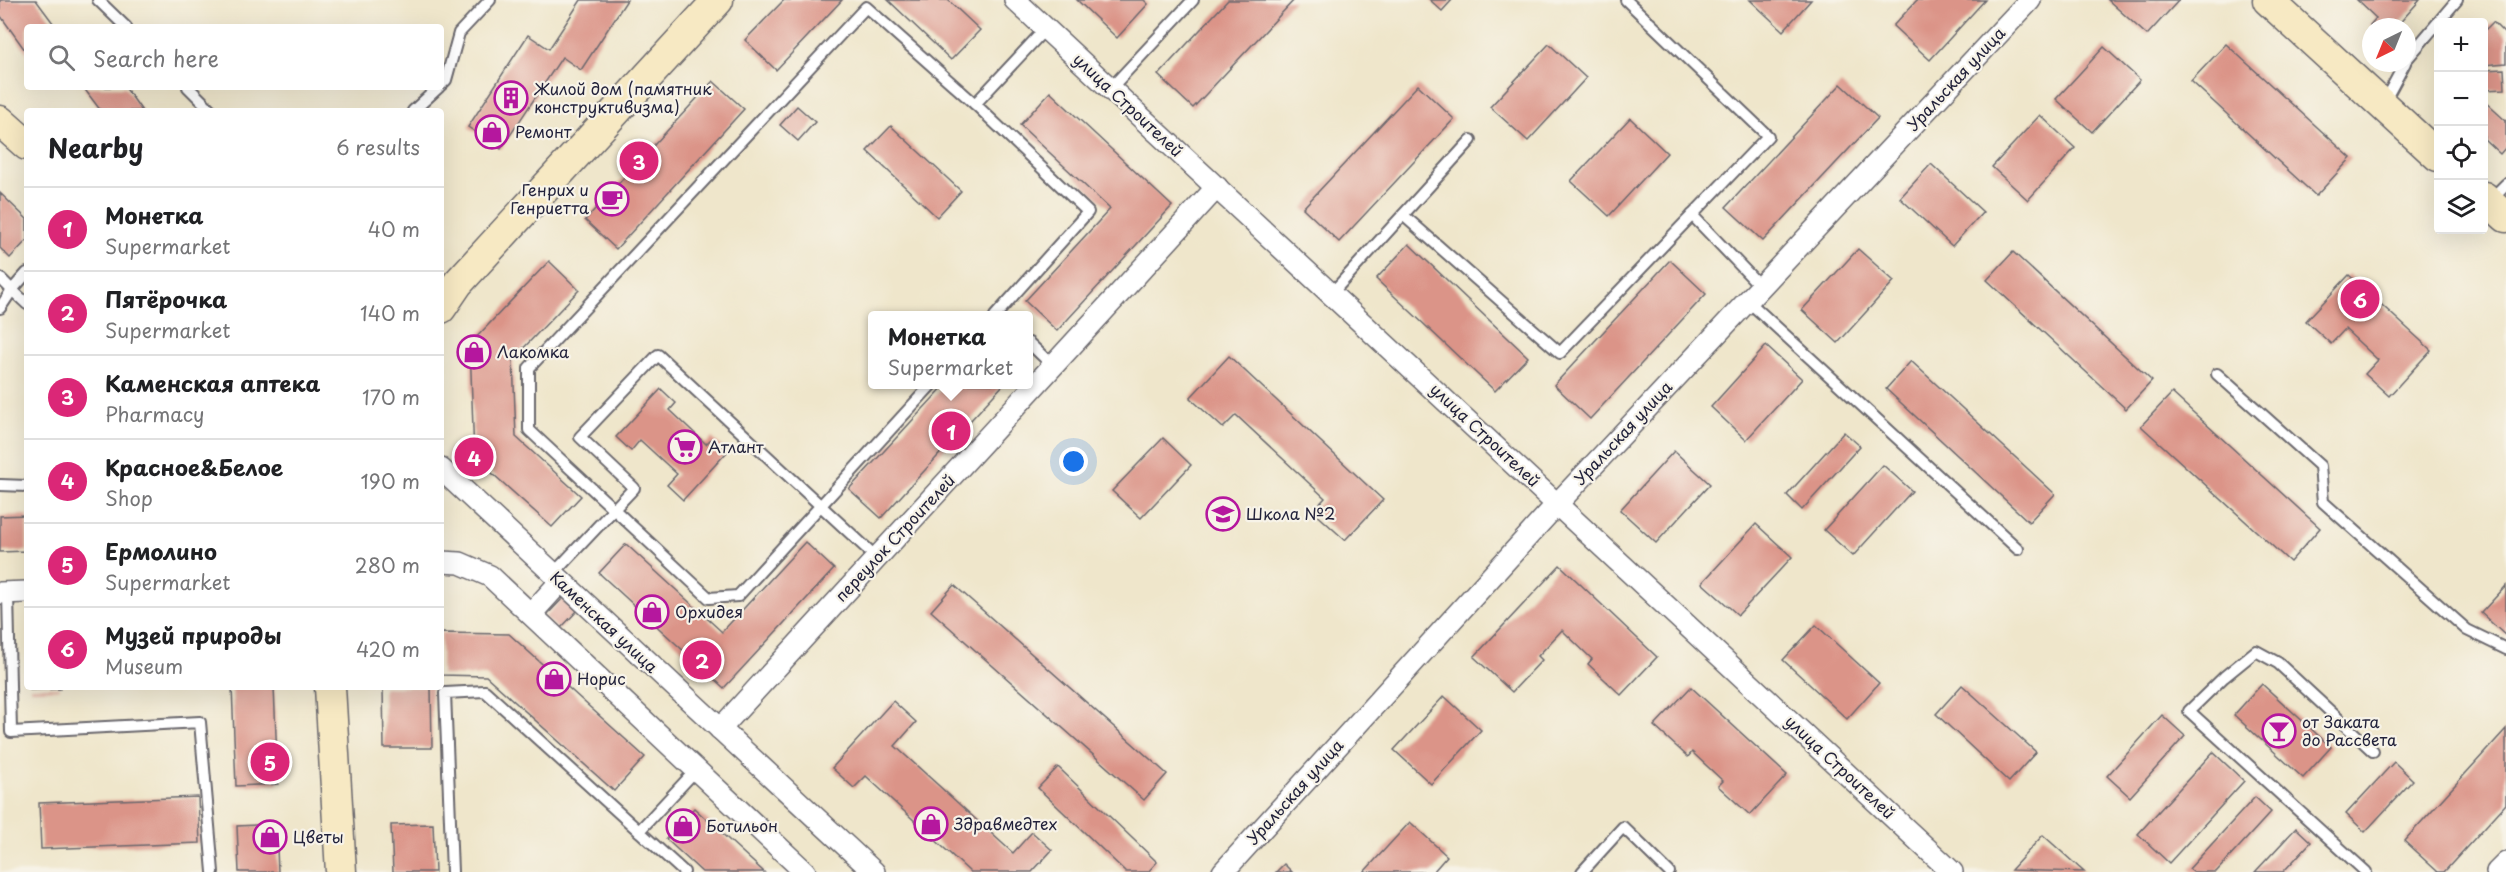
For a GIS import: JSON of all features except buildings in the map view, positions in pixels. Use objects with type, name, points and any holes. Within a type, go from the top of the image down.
[{"type":"main road","points":[[444,301],[450,287],[718,0]]},
{"type":"main road","points":[[2268,0],[2434,152]]},
{"type":"main road","points":[[0,121],[24,143]]},
{"type":"main road","points":[[331,690],[341,872]]},
{"type":"street","name":"улица Строителей","points":[[1015,0],[1952,872]]},
{"type":"street","name":"Уральская улица","points":[[1223,872],[1558,503],[2030,0]]},
{"type":"street","name":"переулок Строителей","points":[[1033,388],[1217,187]]},
{"type":"street","name":"переулок Строителей","points":[[720,729],[1032,389]]},
{"type":"street","name":"Каменская улица","points":[[444,473],[874,872]]},
{"type":"street","points":[[444,562],[460,563],[490,576],[805,872]]},
{"type":"street","points":[[531,614],[557,578]]},
{"type":"street","points":[[2497,872],[2506,862]]},
{"type":"lane","points":[[98,0],[123,24]]},
{"type":"lane","points":[[444,83],[447,80],[459,33],[490,0]]},
{"type":"lane","points":[[1111,88],[1193,0]]},
{"type":"lane","points":[[1403,215],[1560,353],[1768,136],[1626,0]]},
{"type":"lane","points":[[2416,49],[2457,0]]},
{"type":"lane","points":[[927,389],[738,596],[709,598],[529,429],[529,368],[866,7],[975,104],[1088,212],[1001,311]]},
{"type":"lane","points":[[975,104],[1046,28]]},
{"type":"lane","points":[[2382,105],[2400,72]]},
{"type":"lane","points":[[191,90],[209,108]]},
{"type":"lane","points":[[416,108],[436,90]]},
{"type":"lane","points":[[1332,293],[1471,140]]},
{"type":"lane","points":[[1692,215],[1754,294],[2018,549]]},
{"type":"lane","points":[[0,308],[24,276]]},
{"type":"lane","points":[[0,278],[24,301]]},
{"type":"lane","points":[[1033,348],[1053,366]]},
{"type":"lane","points":[[557,578],[634,488],[580,437],[658,355],[877,558]]},
{"type":"lane","points":[[2217,374],[2320,466],[2323,502],[2467,630],[2506,649]]},
{"type":"lane","points":[[0,486],[24,486]]},
{"type":"lane","points":[[12,593],[5,732],[200,722],[213,872]]},
{"type":"lane","points":[[2366,872],[2189,711],[2224,677],[2256,651],[2278,663],[2373,751]]},
{"type":"lane","points":[[452,872],[445,693],[485,691],[684,872]]},
{"type":"lane","points":[[639,831],[696,770]]},
{"type":"lane","points":[[1582,872],[1623,827],[1670,872]]},
{"type":"place","name":"Жилой дом (памятник конструктивизма)","points":[[511,98]]},
{"type":"place","name":"Ремонт","points":[[492,132]]},
{"type":"place","name":"Каменская аптека","points":[[639,161]]},
{"type":"place","name":"Генрих и Генриетта","points":[[612,199]]},
{"type":"place","name":"Музей природы","points":[[2360,299]]},
{"type":"place","name":"Лакомка","points":[[474,352]]},
{"type":"place","name":"Монетка","points":[[951,431]]},
{"type":"place","name":"Атлант","points":[[685,447]]},
{"type":"place","name":"Красное&Белое","points":[[474,457]]},
{"type":"place","name":"Школа №2","points":[[1223,514]]},
{"type":"place","name":"Орхидея","points":[[652,612]]},
{"type":"place","name":"Пятёрочка","points":[[702,660]]},
{"type":"place","name":"Норис","points":[[554,679]]},
{"type":"place","name":"от Заката до Рассвета","points":[[2279,731]]},
{"type":"place","name":"Ермолино","points":[[270,762]]},
{"type":"place","name":"Здравмедтех","points":[[931,824]]},
{"type":"place","name":"Ботильон","points":[[683,826]]},
{"type":"place","name":"Цветы","points":[[270,837]]}]
